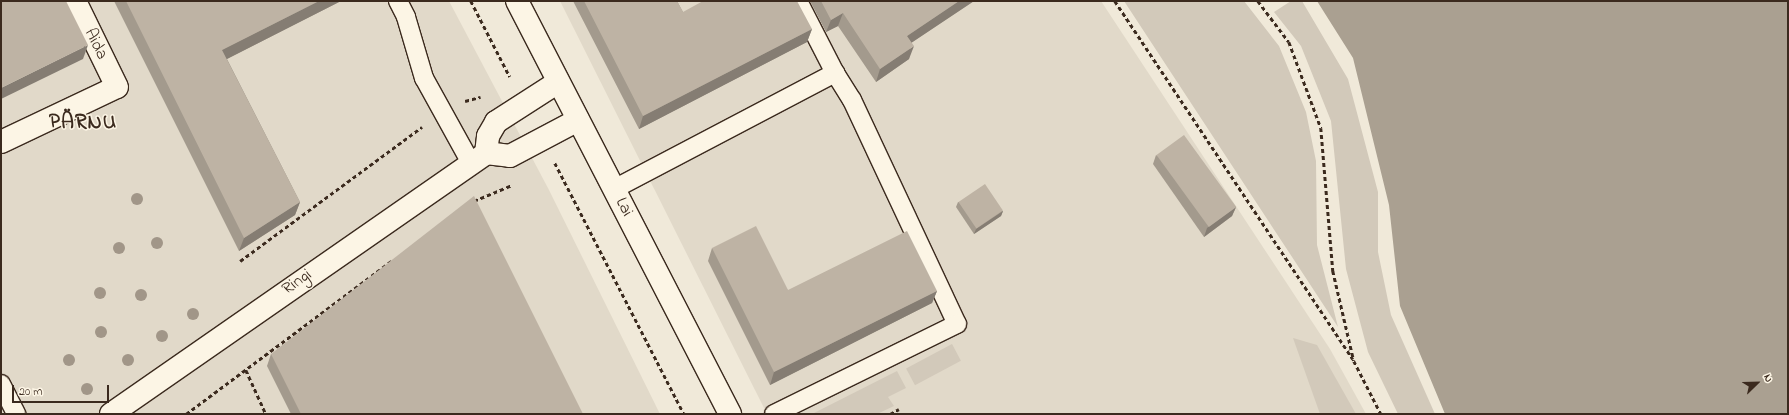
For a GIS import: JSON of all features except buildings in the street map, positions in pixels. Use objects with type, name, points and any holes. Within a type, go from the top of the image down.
[{"type":"street","name":"Aida","points":[[1,142],[117,87],[75,1]]},
{"type":"street","name":"Lai","points":[[517,1],[730,414]]},
{"type":"street","points":[[558,82],[496,122],[478,158],[510,156],[578,120]]},
{"type":"street","name":"Ringi","points":[[111,414],[478,158]]},
{"type":"lane","points":[[398,1],[406,17],[424,78],[443,112],[478,158]]},
{"type":"lane","points":[[774,414],[957,324],[852,100],[835,73],[798,1]]},
{"type":"lane","points":[[614,189],[835,73]]},
{"type":"lane","points":[[1,384],[16,414]]},
{"type":"path","points":[[471,1],[512,76],[506,80]]},
{"type":"path","points":[[1115,1],[1354,361],[1381,414]]},
{"type":"path","points":[[1258,1],[1289,42],[1321,128],[1333,271],[1354,361]]},
{"type":"path","points":[[240,261],[443,112],[457,104],[489,95]]},
{"type":"path","points":[[555,162],[684,414]]},
{"type":"path","points":[[466,205],[472,202]]},
{"type":"path","points":[[186,414],[398,256]]},
{"type":"path","points":[[246,370],[266,414]]},
{"type":"path","points":[[890,414],[900,409]]},
{"type":"shaded area","points":[[1,1],[449,1],[549,190],[660,414],[1,414]]},
{"type":"shaded area","points":[[560,1],[1101,1],[1330,349],[1366,414],[767,414]]},
{"type":"shaded area","points":[[1124,1],[1244,1],[1279,46],[1306,112],[1316,161],[1317,245],[1338,327]]},
{"type":"shaded area","points":[[1291,1],[1302,1],[1348,79],[1378,192],[1378,252],[1391,315],[1435,414],[1398,414],[1368,352],[1346,269],[1331,121],[1301,46],[1274,12]]},
{"type":"shaded area","points":[[1317,1],[1788,1],[1788,414],[1445,414],[1400,306],[1389,205],[1353,58]]},
{"type":"shaded area","points":[[1293,338],[1317,345],[1356,414],[1320,414]]},
{"type":"shaded area","points":[[952,344],[961,361],[915,385],[906,368]]},
{"type":"shaded area","points":[[897,371],[906,388],[888,397],[894,406],[877,414],[812,414]]},
{"type":"district","name":"PÄRNU","points":[[83,123]]}]
